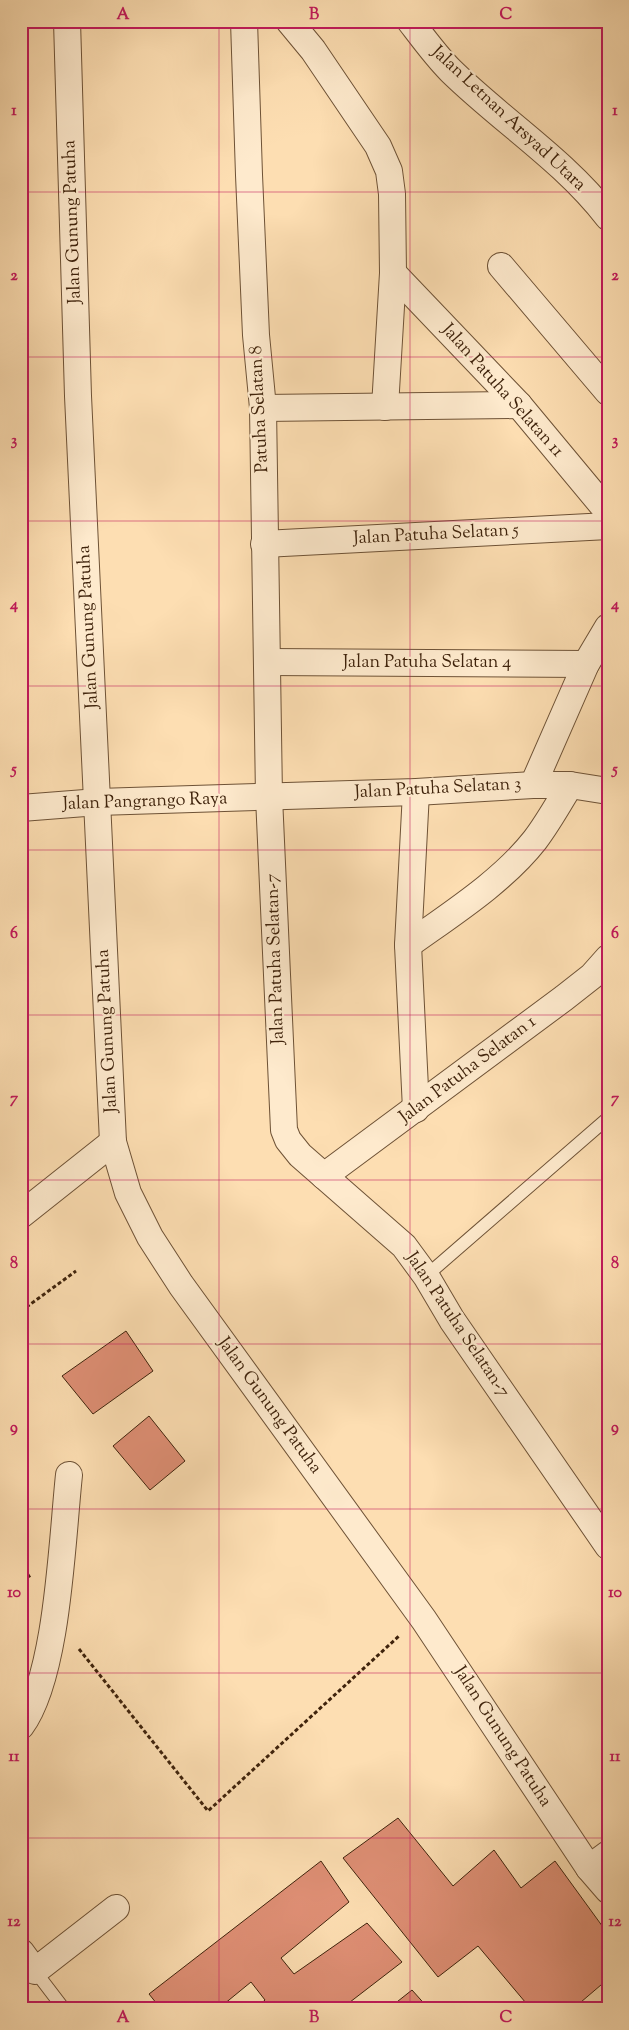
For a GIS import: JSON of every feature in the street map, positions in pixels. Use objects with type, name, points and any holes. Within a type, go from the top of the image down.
[{"type":"street","name":"Jalan Gunung Patuha","points":[[67,21],[78,396],[113,1142],[128,1193],[155,1245],[181,1285],[598,1861],[608,1890]]},
{"type":"street","name":"Patuha Selatan 8","points":[[244,21],[256,335],[263,408],[269,797]]},
{"type":"street","points":[[289,21],[313,50],[378,146],[389,171],[392,194],[393,273],[385,407]]},
{"type":"street","name":"Jalan Letnan Arsyad Utara","points":[[410,21],[451,70],[603,204]]},
{"type":"street","points":[[501,266],[608,392]]},
{"type":"street","name":"Jalan Patuha Selatan 11","points":[[393,273],[519,405],[608,512]]},
{"type":"street","points":[[263,408],[519,405]]},
{"type":"street","name":"Jalan Patuha Selatan 5","points":[[264,544],[608,526]]},
{"type":"street","points":[[533,785],[586,664],[608,627]]},
{"type":"street","name":"Jalan Patuha Selatan 4","points":[[268,662],[586,664]]},
{"type":"street","name":"Jalan Patuha Selatan 3","points":[[269,797],[416,792],[533,785],[570,785],[608,791]]},
{"type":"street","points":[[408,945],[472,900],[510,865],[534,840],[570,785]]},
{"type":"street","points":[[416,792],[408,945],[416,1109]]},
{"type":"street","name":"Jalan Pangrango Raya","points":[[21,808],[98,802],[269,797]]},
{"type":"street","name":"Jalan Patuha Selatan-7","points":[[269,797],[282,1125],[292,1146],[404,1246],[426,1276],[452,1320],[608,1546]]},
{"type":"street","name":"Jalan Patuha Selatan 1","points":[[324,1176],[564,998],[592,976],[608,958]]},
{"type":"street","points":[[21,1215],[113,1142]]},
{"type":"street","points":[[21,1726],[35,1702],[42,1678],[54,1617],[69,1475]]},
{"type":"street","points":[[28,1962],[116,1908]]},
{"type":"lane","points":[[426,1276],[608,1118]]},
{"type":"lane","points":[[28,1962],[64,2009]]},
{"type":"path","points":[[21,1311],[76,1271]]},
{"type":"path","points":[[21,1563],[54,1617],[208,1810],[393,1639],[424,1620]]},
{"type":"building","points":[[126,1331],[153,1371],[93,1414],[62,1376]]},
{"type":"building","points":[[149,1416],[185,1461],[150,1490],[113,1446]]},
{"type":"building","points":[[398,1818],[453,1886],[494,1850],[521,1888],[555,1861],[608,1934],[608,1979],[581,2002],[587,2009],[531,2009],[478,1946],[438,1977],[343,1858]]},
{"type":"building","points":[[321,1861],[349,1902],[281,1958],[294,1974],[367,1923],[402,1962],[341,2009],[255,2009],[265,2000],[251,1982],[218,2009],[161,2009],[149,1994]]},
{"type":"building","points":[[412,1990],[429,2009],[388,2009]]},
{"type":"building","points":[[21,1997],[30,2009],[21,2009]]}]
